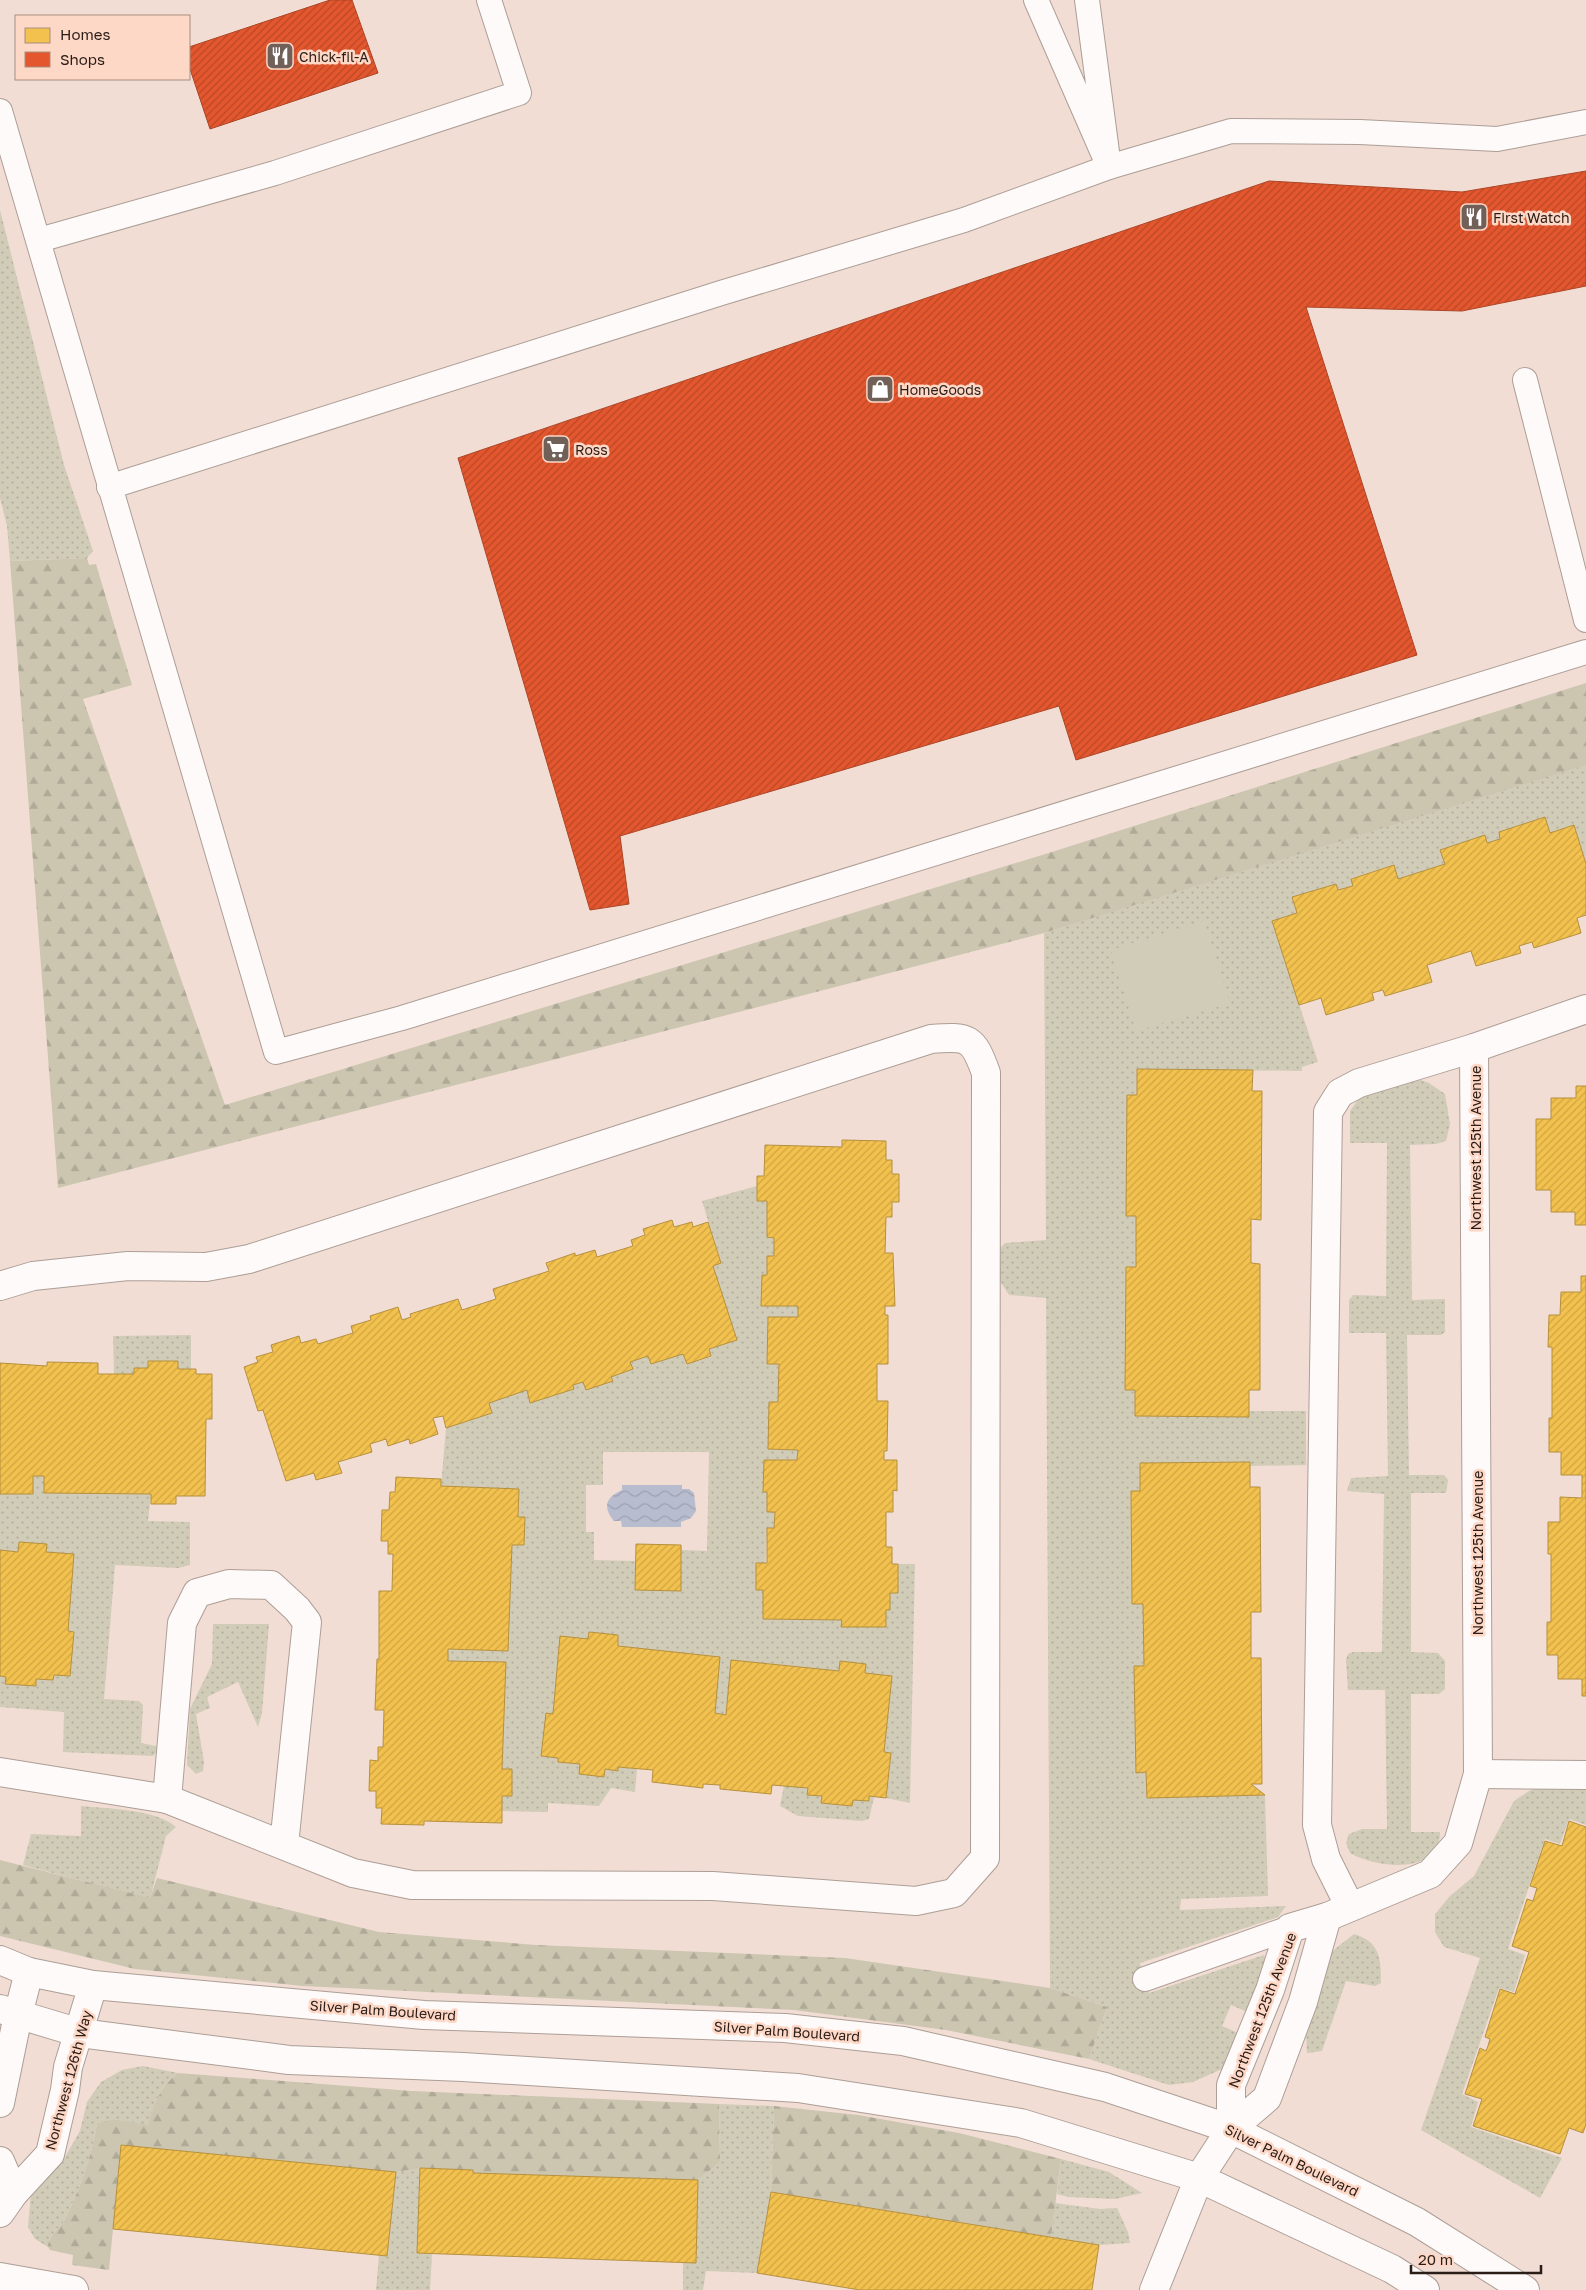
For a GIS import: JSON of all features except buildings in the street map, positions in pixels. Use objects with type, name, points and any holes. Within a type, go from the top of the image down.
[{"type":"street","points":[[1474,1048],[1586,1009]]},
{"type":"street","points":[[0,1286],[33,1276],[128,1266],[206,1267],[249,1259],[930,1039],[960,1036],[977,1048],[986,1073],[985,1858],[954,1894],[916,1901],[713,1886],[412,1885],[353,1873],[167,1799],[0,1772]]},
{"type":"street","name":"Northwest 125th Avenue","points":[[1231,2129],[1231,2085],[1290,1928],[1339,1912],[1430,1874],[1458,1843],[1478,1774],[1474,1048],[1359,1082],[1340,1093],[1328,1112],[1317,1825],[1339,1912]]},
{"type":"street","points":[[167,1799],[182,1623],[197,1593],[229,1584],[271,1585],[297,1609],[307,1622],[284,1845]]},
{"type":"street","points":[[1478,1774],[1586,1775]]},
{"type":"street","points":[[1154,2290],[1199,2178],[1231,2129],[1267,2098],[1339,1912]]},
{"type":"street","name":"Silver Palm Boulevard","points":[[0,1960],[30,1972],[92,1985],[424,2015],[786,2028],[903,2041],[1105,2087],[1231,2129],[1417,2222],[1525,2290]]},
{"type":"street","points":[[0,2103],[9,2012],[30,1972]]},
{"type":"street","name":"Northwest 126th Way","points":[[7,2203],[50,2154],[65,2090],[68,2067],[80,2033],[92,1985]]},
{"type":"street","points":[[9,2012],[80,2033],[289,2060],[463,2067],[798,2088],[1021,2123],[1199,2178],[1392,2269],[1425,2290]]},
{"type":"street","points":[[1257,2020],[1292,2033]]},
{"type":"street","name":"Northwest 126th Way","points":[[0,2162],[7,2203]]},
{"type":"street","points":[[0,2277],[74,2290]]},
{"type":"lane","points":[[39,240],[275,173],[519,93],[489,0]]},
{"type":"lane","points":[[1036,0],[1110,167]]},
{"type":"lane","points":[[1087,0],[1110,167]]},
{"type":"lane","points":[[0,111],[276,1052],[402,1018],[1586,652]]},
{"type":"lane","points":[[110,487],[712,296],[964,220],[1110,167],[1231,131],[1360,132],[1497,139],[1586,122]]},
{"type":"lane","points":[[1525,380],[1586,620]]},
{"type":"lane","points":[[1145,1978],[1290,1928]]},
{"type":"shaded area","points":[[0,210],[64,465],[93,551],[87,558],[10,561],[7,526],[0,498]]},
{"type":"shaded area","points":[[1586,760],[1586,864],[1574,825],[1550,833],[1544,817],[1499,832],[1500,839],[1487,843],[1485,835],[1440,850],[1445,864],[1398,879],[1393,865],[1351,878],[1353,886],[1338,890],[1336,884],[1292,897],[1297,913],[1272,921],[1318,1062],[1302,1067],[1302,1071],[1137,1069],[1136,1267],[1126,1267],[1125,1390],[1135,1390],[1135,1416],[1248,1417],[1249,1411],[1306,1411],[1306,1465],[1250,1466],[1250,1462],[1140,1463],[1140,1491],[1131,1491],[1132,1603],[1143,1604],[1144,1666],[1136,1773],[1146,1772],[1147,1797],[1265,1795],[1268,1896],[1181,1899],[1180,1910],[1286,1906],[1278,1917],[1140,1963],[1149,1993],[1264,1955],[1267,1965],[1251,2009],[1245,2011],[1231,2005],[1222,2026],[1238,2033],[1222,2069],[1193,2082],[1169,2085],[1089,2059],[1107,2007],[1050,1988],[1046,1298],[1009,1295],[998,1278],[998,1250],[1005,1243],[1046,1240],[1044,933]]},
{"type":"shaded area","points":[[1204,921],[1230,1003],[1136,1031],[1111,950]]},
{"type":"shaded area","points":[[1410,1076],[1429,1083],[1445,1094],[1450,1124],[1446,1141],[1436,1144],[1410,1145],[1412,1300],[1445,1299],[1445,1332],[1441,1335],[1407,1335],[1409,1475],[1444,1475],[1448,1480],[1446,1493],[1411,1493],[1411,1652],[1438,1653],[1445,1661],[1445,1689],[1439,1694],[1411,1694],[1411,1832],[1440,1832],[1437,1846],[1430,1856],[1418,1862],[1405,1865],[1390,1865],[1361,1858],[1350,1853],[1346,1843],[1349,1834],[1362,1829],[1387,1829],[1385,1690],[1348,1690],[1346,1660],[1348,1654],[1353,1652],[1382,1652],[1384,1494],[1347,1491],[1351,1478],[1388,1476],[1386,1333],[1349,1333],[1349,1300],[1353,1295],[1386,1296],[1387,1143],[1350,1143],[1350,1111],[1364,1091]]},
{"type":"shaded area","points":[[757,1186],[757,1201],[767,1201],[767,1237],[774,1238],[774,1256],[767,1256],[767,1275],[762,1275],[798,1306],[798,1317],[768,1317],[767,1363],[779,1364],[778,1402],[769,1402],[768,1449],[798,1450],[797,1460],[767,1492],[767,1512],[775,1512],[774,1528],[767,1528],[763,1619],[842,1620],[890,1610],[890,1593],[898,1593],[898,1564],[915,1564],[910,1803],[886,1798],[891,1753],[884,1752],[891,1676],[865,1673],[866,1664],[840,1662],[839,1671],[732,1660],[726,1715],[715,1713],[720,1657],[618,1646],[618,1635],[589,1632],[588,1639],[560,1636],[553,1714],[558,1762],[580,1764],[579,1774],[604,1777],[605,1769],[617,1771],[618,1767],[637,1769],[635,1792],[611,1788],[599,1806],[548,1803],[548,1812],[502,1811],[502,1796],[512,1796],[512,1770],[502,1769],[506,1662],[448,1661],[448,1649],[508,1651],[512,1545],[524,1545],[518,1517],[519,1489],[441,1486],[446,1428],[492,1413],[489,1403],[527,1390],[530,1402],[574,1389],[573,1385],[583,1382],[586,1389],[613,1381],[611,1377],[632,1369],[630,1362],[648,1356],[651,1364],[683,1354],[687,1364],[711,1357],[709,1349],[736,1340],[713,1266],[721,1262],[702,1201]],"holes":[[[603,1452],[709,1452],[707,1551],[682,1550],[681,1545],[636,1544],[636,1561],[594,1560],[594,1532],[586,1532],[586,1485],[603,1485]]]},
{"type":"shaded area","points":[[191,1335],[191,1369],[178,1369],[148,1361],[148,1368],[134,1368],[134,1374],[114,1374],[113,1336]]},
{"type":"shaded area","points":[[33,1476],[44,1476],[44,1493],[151,1494],[148,1521],[190,1522],[190,1565],[178,1568],[115,1565],[104,1699],[139,1701],[143,1705],[141,1743],[156,1746],[158,1751],[153,1756],[63,1752],[64,1712],[0,1707],[0,1676],[6,1677],[5,1683],[36,1679],[53,1680],[54,1675],[70,1676],[74,1632],[68,1631],[74,1554],[46,1552],[47,1544],[19,1542],[18,1552],[0,1550],[0,1494],[32,1494]]},
{"type":"shaded area","points":[[213,1624],[269,1624],[262,1713],[258,1727],[238,1682],[207,1697],[210,1708],[196,1714],[204,1762],[203,1771],[196,1774],[187,1765],[190,1709],[212,1664]]},
{"type":"shaded area","points":[[1586,1781],[1586,1825],[1569,1819],[1560,1844],[1545,1839],[1508,1949],[1525,1955],[1514,1992],[1499,1988],[1462,2094],[1478,2102],[1471,2127],[1562,2158],[1540,2198],[1421,2130],[1480,1958],[1444,1947],[1435,1932],[1435,1914],[1450,1896],[1474,1876],[1514,1801],[1529,1791],[1554,1782]]},
{"type":"shaded area","points":[[784,1786],[808,1788],[807,1795],[822,1796],[821,1802],[852,1806],[853,1800],[868,1801],[869,1796],[874,1797],[869,1819],[862,1821],[798,1816],[780,1806]]},
{"type":"shaded area","points":[[81,1806],[145,1813],[167,1821],[176,1827],[166,1836],[150,1899],[23,1865],[31,1834],[81,1836]]},
{"type":"shaded area","points":[[1354,1934],[1363,1937],[1374,1946],[1379,1959],[1381,1983],[1375,1986],[1346,1981],[1322,2051],[1307,2053],[1306,2029],[1330,1953]]},
{"type":"shaded area","points":[[143,2066],[178,2073],[158,2096],[148,2126],[113,2119],[97,2123],[89,2160],[76,2196],[63,2223],[52,2235],[48,2247],[35,2239],[28,2227],[31,2193],[62,2162],[80,2131],[87,2102],[101,2082],[122,2070]]},
{"type":"shaded area","points":[[719,2104],[774,2106],[771,2192],[757,2273],[706,2271],[703,2290],[683,2290],[683,2262],[696,2262],[698,2180],[720,2162]]},
{"type":"shaded area","points":[[1061,2159],[1109,2172],[1142,2193],[1115,2199],[1068,2197],[1057,2194]]},
{"type":"shaded area","points":[[420,2168],[417,2253],[432,2254],[430,2290],[376,2290],[379,2255],[387,2256],[396,2172]]},
{"type":"shaded area","points":[[1055,2203],[1100,2209],[1117,2208],[1128,2232],[1130,2243],[1099,2245],[1051,2237]]},
{"type":"green space","points":[[87,558],[89,565],[96,564],[132,685],[83,699],[225,1105],[1055,851],[1586,683],[1586,765],[1044,933],[58,1188],[10,561]]},
{"type":"green space","points":[[0,1860],[150,1898],[157,1878],[379,1932],[536,1945],[845,1958],[1050,1988],[1107,2007],[1089,2059],[946,2030],[794,2010],[303,1986],[135,1969],[0,1936]]},
{"type":"green space","points":[[178,2073],[412,2091],[719,2104],[720,2162],[698,2180],[473,2173],[473,2170],[421,2168],[396,2172],[121,2145],[109,2270],[72,2265],[73,2255],[50,2250],[48,2247],[50,2239],[65,2219],[76,2196],[89,2160],[97,2123],[113,2119],[148,2125],[158,2096]]},
{"type":"green space","points":[[774,2106],[858,2115],[959,2133],[1061,2159],[1051,2237],[771,2192]]},
{"type":"water","points":[[622,1485],[682,1485],[682,1489],[689,1489],[694,1493],[696,1511],[691,1518],[681,1522],[681,1527],[622,1527],[621,1521],[614,1521],[610,1516],[607,1507],[609,1499],[622,1490]]},
{"type":"place","name":"Chick-fil-A","points":[[280,56]]},
{"type":"place","name":"First Watch","points":[[1474,217]]},
{"type":"place","name":"HomeGoods","points":[[880,389]]},
{"type":"place","name":"Ross","points":[[556,449]]}]
